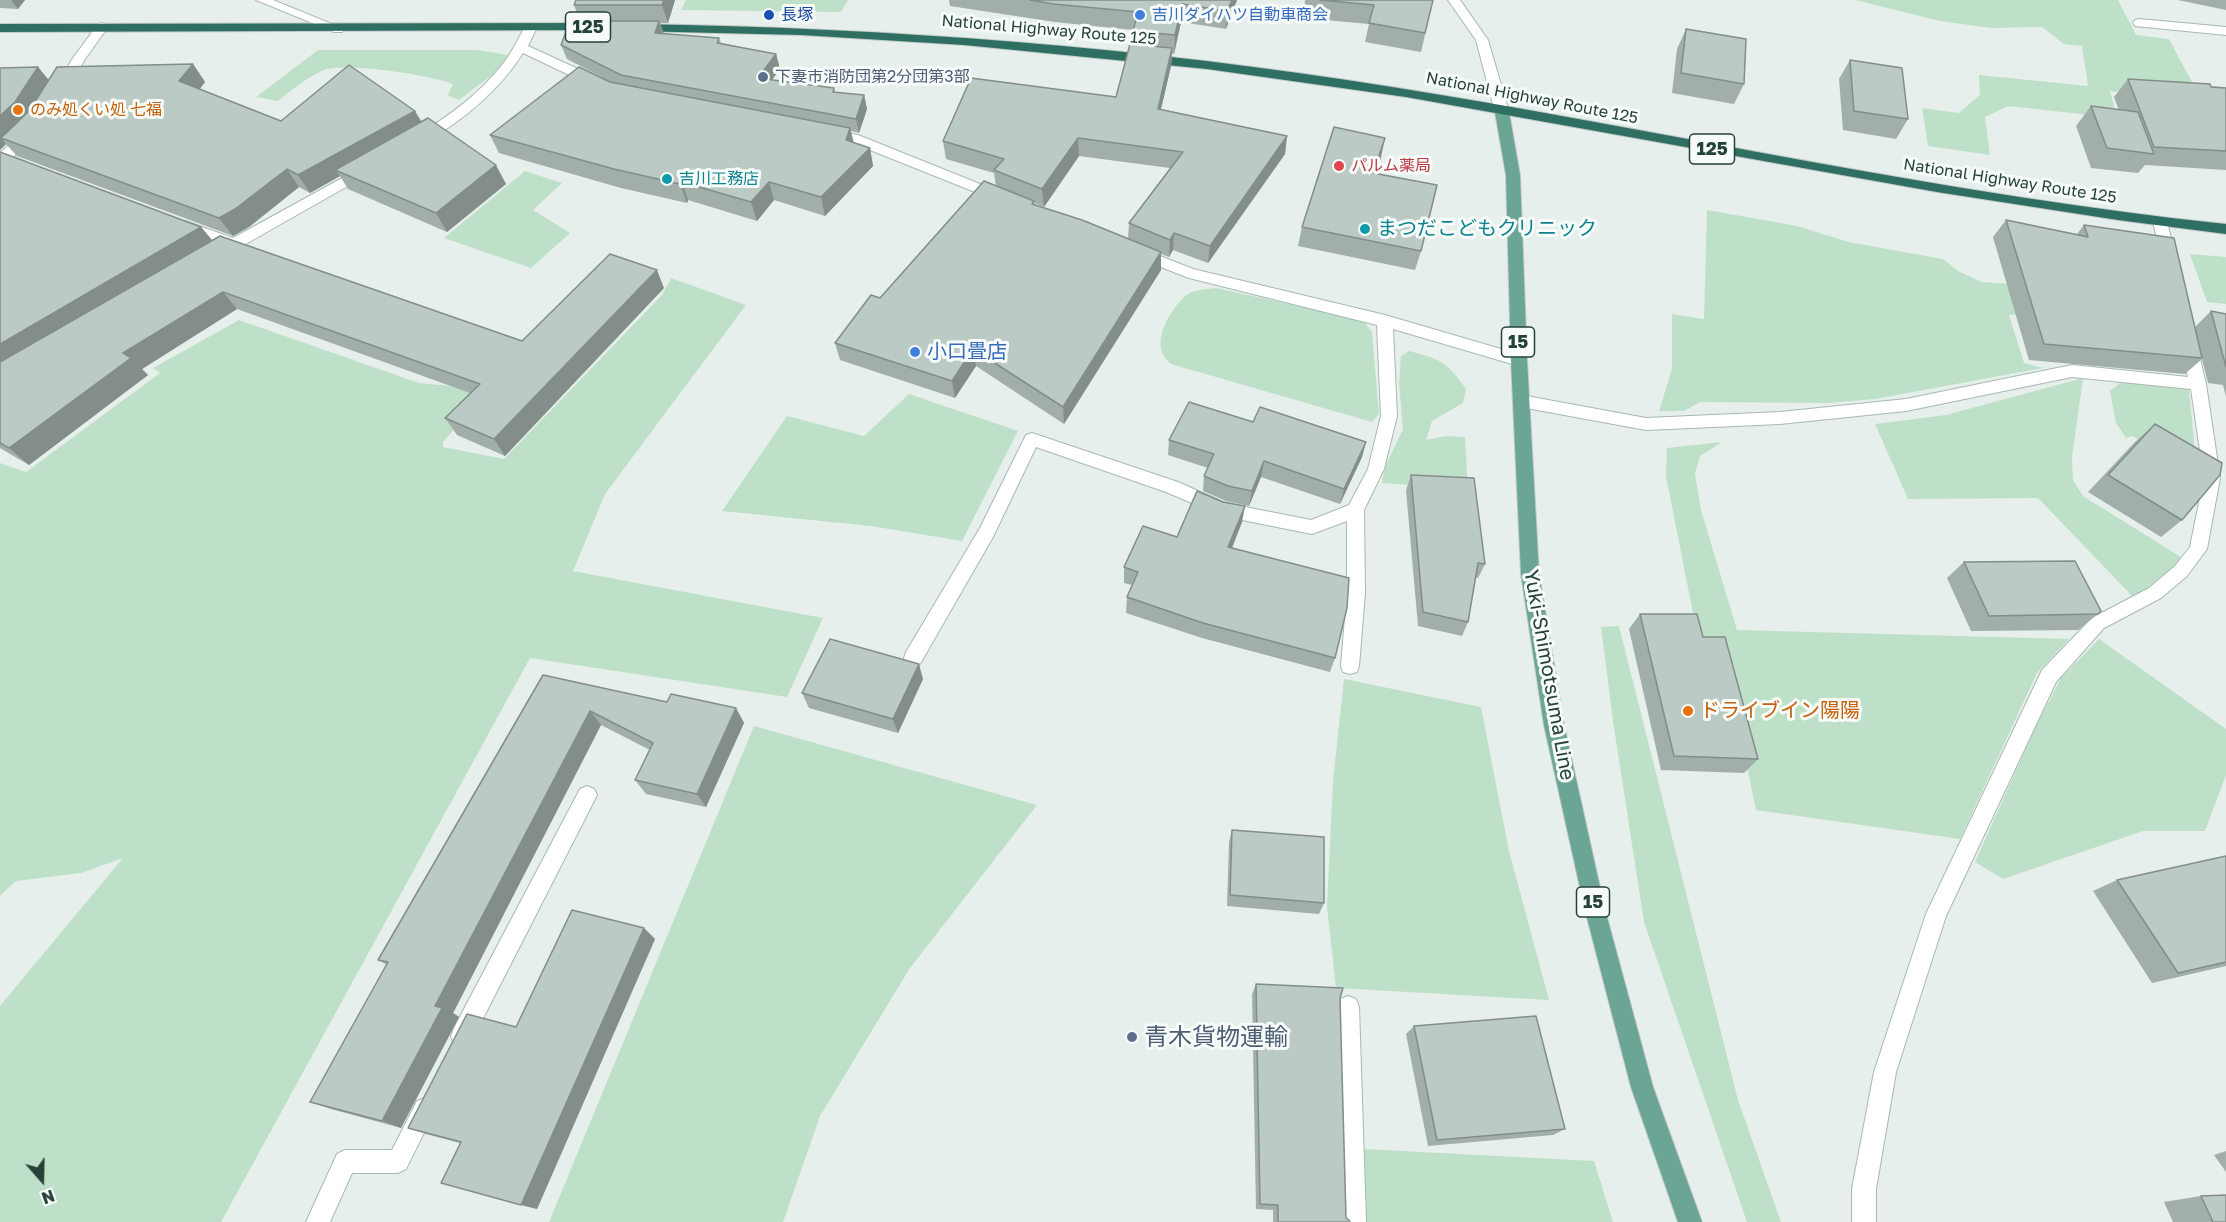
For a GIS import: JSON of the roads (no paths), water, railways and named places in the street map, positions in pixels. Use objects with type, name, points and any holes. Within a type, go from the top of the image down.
[{"type":"highway","name":"125","points":[[0,28],[603,27]]},
{"type":"highway","name":"National Highway Route 125","points":[[627,28],[758,28],[901,35],[1174,60],[1423,96],[1923,186],[2160,222],[2226,229]]},
{"type":"main road","name":"Yuki-Shimotsuma Line","points":[[1502,112],[1513,175],[1519,360],[1530,573],[1554,725],[1595,910],[1639,1076],[1690,1222]]},
{"type":"street","points":[[262,0],[338,29]]},
{"type":"street","points":[[1454,0],[1482,40],[1502,112]]},
{"type":"street","points":[[2139,23],[2226,31]]},
{"type":"street","points":[[54,101],[79,58],[102,27]]},
{"type":"street","points":[[405,148],[444,126],[496,83],[522,48],[531,27]]},
{"type":"street","points":[[522,48],[613,90]]},
{"type":"street","points":[[36,171],[1,158],[38,125]]},
{"type":"street","points":[[819,132],[853,138],[1019,205]]},
{"type":"street","points":[[203,262],[375,165]]},
{"type":"street","points":[[168,219],[234,244]]},
{"type":"street","points":[[2160,222],[2174,279]]},
{"type":"street","points":[[1125,248],[1189,273],[1385,321],[1519,360]]},
{"type":"street","points":[[1350,666],[1356,584],[1354,510],[1376,469],[1389,416],[1385,321]]},
{"type":"street","points":[[1864,1222],[1864,1189],[1885,1071],[1936,914],[2049,676],[2098,623],[2155,593],[2181,571],[2198,549],[2212,478],[2198,384],[2185,326]]},
{"type":"street","points":[[1521,400],[1646,424],[1780,418],[1906,405],[2072,371],[2198,384]]},
{"type":"street","points":[[913,658],[987,532],[1032,440],[1172,487],[1222,509],[1312,527],[1354,510]]},
{"type":"street","points":[[452,1056],[587,795]]},
{"type":"street","points":[[1348,1007],[1354,1222]]},
{"type":"street","points":[[318,1222],[345,1162],[398,1161],[436,1088]]},
{"type":"place","name":"長塚","points":[[769,15]]},
{"type":"place","name":"吉川ダイハツ自動車商会","points":[[1140,15]]},
{"type":"place","name":"下妻市消防団第2分団第3部","points":[[763,77]]},
{"type":"place","name":"のみ処くい処 七福","points":[[18,110]]},
{"type":"place","name":"パルム薬局","points":[[1339,166]]},
{"type":"place","name":"吉川工務店","points":[[667,179]]},
{"type":"place","name":"まつだこどもクリニック","points":[[1365,229]]},
{"type":"place","name":"小口畳店","points":[[915,352]]},
{"type":"place","name":"ドライブイン陽陽","points":[[1688,711]]},
{"type":"place","name":"青木貨物運輸","points":[[1132,1037]]}]
